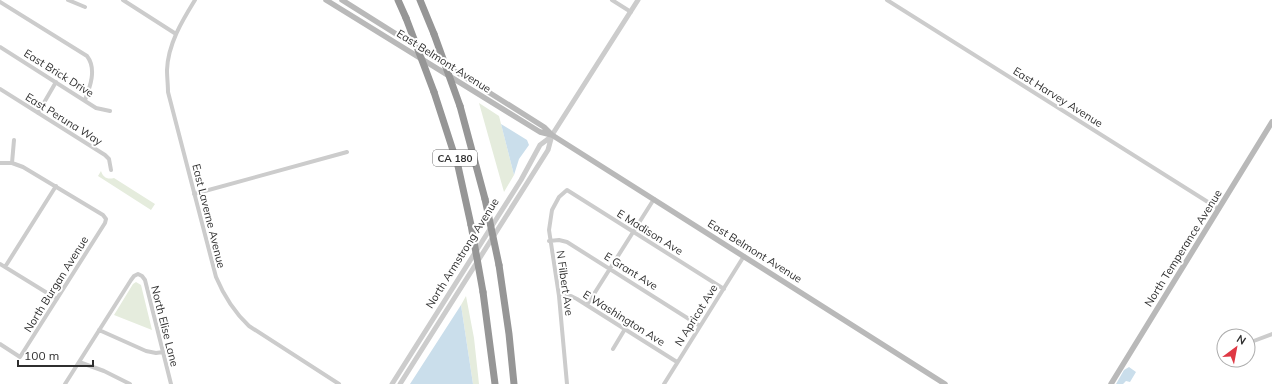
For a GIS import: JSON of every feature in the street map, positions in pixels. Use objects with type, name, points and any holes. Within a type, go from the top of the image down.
[{"type":"highway","name":"CA 180","points":[[398,0],[434,92],[458,166],[471,225],[483,292],[495,384]]},
{"type":"highway","name":"CA 180","points":[[420,0],[460,106],[485,199],[499,265],[509,334],[514,384]]},
{"type":"main road","name":"East Belmont Avenue","points":[[326,0],[540,132],[552,135]]},
{"type":"main road","name":"East Belmont Avenue","points":[[342,0],[544,126],[552,135],[945,384]]},
{"type":"main road","name":"North Temperance Avenue","points":[[1110,384],[1272,122]]},
{"type":"street","points":[[68,0],[84,8]]},
{"type":"street","points":[[123,0],[176,34]]},
{"type":"street","name":"East Laverne Avenue","points":[[195,0],[180,24],[172,43],[167,68],[168,92],[216,277],[232,308],[241,319],[258,333],[339,384]]},
{"type":"street","points":[[612,0],[631,12]]},
{"type":"street","name":"North Armstrong Avenue","points":[[392,384],[521,180],[540,145],[552,135],[638,0]]},
{"type":"street","name":"East Harvey Avenue","points":[[887,0],[1218,209]]},
{"type":"street","points":[[0,2],[87,56],[90,60],[92,75],[91,84],[85,100]]},
{"type":"street","name":"East Brick Drive","points":[[0,47],[96,108],[110,110]]},
{"type":"street","points":[[38,113],[56,82]]},
{"type":"street","name":"East Peruna Way","points":[[0,89],[105,155],[109,159],[111,170]]},
{"type":"street","name":"North Armstrong Avenue","points":[[400,384],[548,150],[552,135]]},
{"type":"street","points":[[12,163],[14,140]]},
{"type":"street","points":[[194,194],[347,152]]},
{"type":"street","points":[[0,163],[12,163],[33,172],[56,186],[5,267]]},
{"type":"street","name":"North Burgan Avenue","points":[[0,344],[20,357],[105,223],[106,219],[103,215],[56,186]]},
{"type":"street","name":"E Madison Ave","points":[[566,190],[724,289]]},
{"type":"street","name":"N Filbert Ave","points":[[566,190],[559,197],[552,210],[549,240],[559,296],[567,384]]},
{"type":"street","points":[[587,305],[654,199]]},
{"type":"street","name":"E Grant Ave","points":[[549,240],[560,240],[567,242],[700,326]]},
{"type":"street","name":"N Apricot Ave","points":[[664,384],[744,256]]},
{"type":"street","points":[[0,264],[57,299]]},
{"type":"street","name":"North Elise Lane","points":[[99,330],[134,276],[138,274],[142,276],[145,280],[171,384]]},
{"type":"street","name":"E Washington Ave","points":[[559,296],[571,296],[677,362]]},
{"type":"street","points":[[65,384],[99,330],[146,351],[163,352]]},
{"type":"street","points":[[613,349],[625,330]]},
{"type":"street","points":[[1256,340],[1272,334]]},
{"type":"street","points":[[79,362],[104,371],[130,384]]},
{"type":"green space","points":[[479,103],[499,116],[514,175],[504,192]]},
{"type":"green space","points":[[101,171],[106,178],[114,178],[155,204],[151,210],[98,176]]},
{"type":"green space","points":[[136,282],[141,285],[152,330],[114,315],[133,284]]},
{"type":"green space","points":[[466,296],[474,338],[479,384],[473,384],[461,305]]},
{"type":"water","points":[[501,124],[527,140],[529,145],[519,159],[514,175]]},
{"type":"water","points":[[461,305],[473,384],[410,384]]},
{"type":"water","points":[[1129,367],[1136,372],[1130,382],[1126,381],[1123,384],[1116,384],[1124,370]]}]
